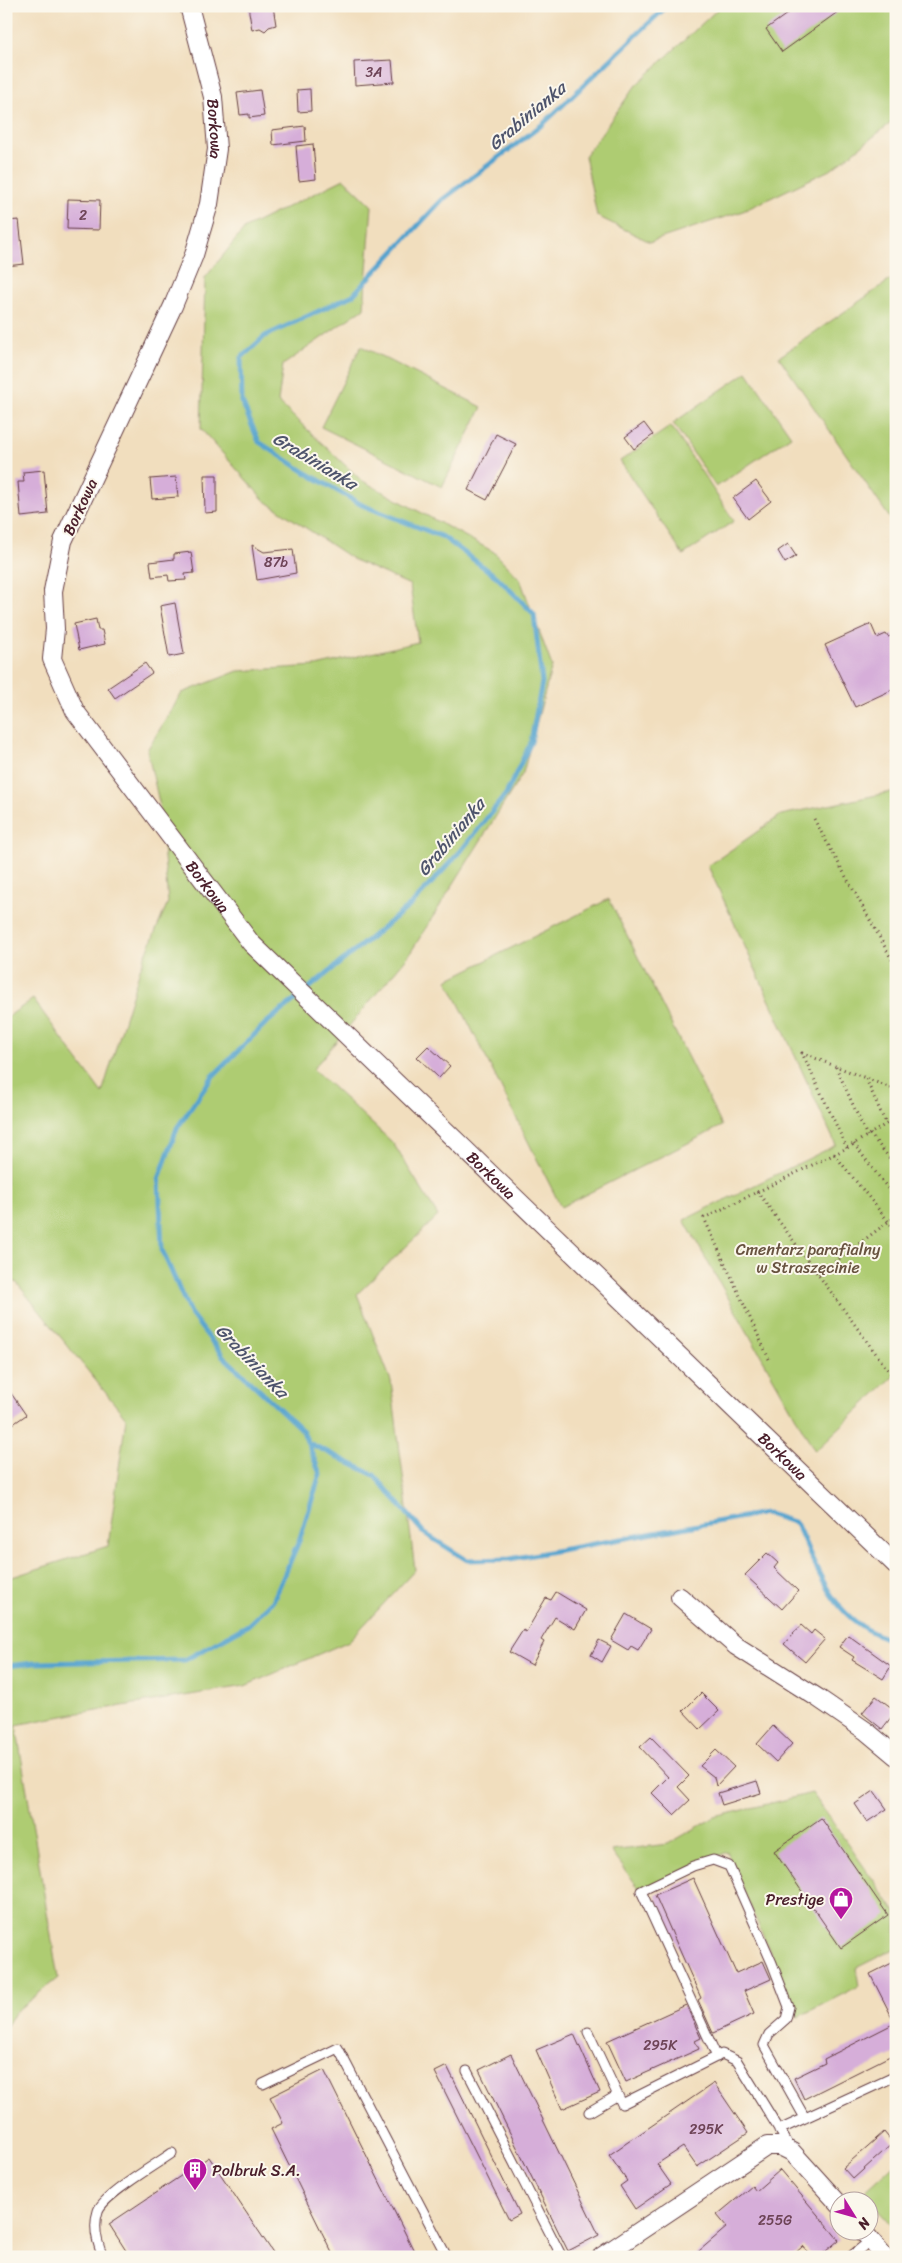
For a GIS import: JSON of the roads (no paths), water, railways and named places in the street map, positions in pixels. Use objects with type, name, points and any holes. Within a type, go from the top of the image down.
[{"type":"street","name":"Borkowa","points":[[189,6],[213,97],[217,149],[209,204],[194,256],[173,306],[64,541],[53,591],[56,630],[52,659],[75,711],[251,943],[896,1565]]},
{"type":"street","points":[[680,1597],[736,1646],[818,1698],[866,1731],[896,1756]]},
{"type":"street","points":[[601,2257],[768,2146],[780,2146],[792,2152],[830,2194]]},
{"type":"street","points":[[870,2240],[885,2257]]},
{"type":"lane","points":[[717,2057],[641,1891],[693,1866],[712,1860],[729,1866],[772,1963],[789,2007],[786,2019],[769,2034],[764,2045],[805,2118]]},
{"type":"lane","points":[[588,2032],[622,2104],[722,2054],[737,2061],[792,2152]]},
{"type":"lane","points":[[262,2084],[338,2048],[447,2257]]},
{"type":"lane","points":[[467,2071],[562,2257]]},
{"type":"lane","points":[[779,2130],[896,2076]]},
{"type":"lane","points":[[588,2112],[618,2095]]},
{"type":"lane","points":[[103,2257],[97,2244],[96,2226],[98,2210],[107,2198],[172,2153]]},
{"type":"lane","points":[[850,2257],[862,2240]]},
{"type":"waterway","name":"Grabinianka","points":[[6,1666],[35,1663],[185,1660],[248,1625],[273,1601],[299,1541],[320,1474],[303,1431],[223,1356],[190,1313],[162,1250],[159,1179],[177,1128],[213,1076],[265,1024],[413,903],[460,852],[506,794],[531,742],[542,682],[534,614],[497,577],[443,537],[362,505],[305,472],[259,442],[242,402],[241,358],[265,336],[353,295],[442,200],[543,124],[667,6]]},
{"type":"waterway","points":[[307,1442],[374,1475],[424,1533],[467,1560],[510,1559],[765,1513],[796,1523],[816,1568],[842,1609],[854,1621],[868,1630],[896,1642]]},
{"type":"place","name":"Prestige","points":[[841,1920]]},
{"type":"place","name":"Polbruk S.A.","points":[[195,2191]]},
{"type":"park label","name":"Cmentarz parafialny w Straszęcinie","points":[[808,1258]]}]
